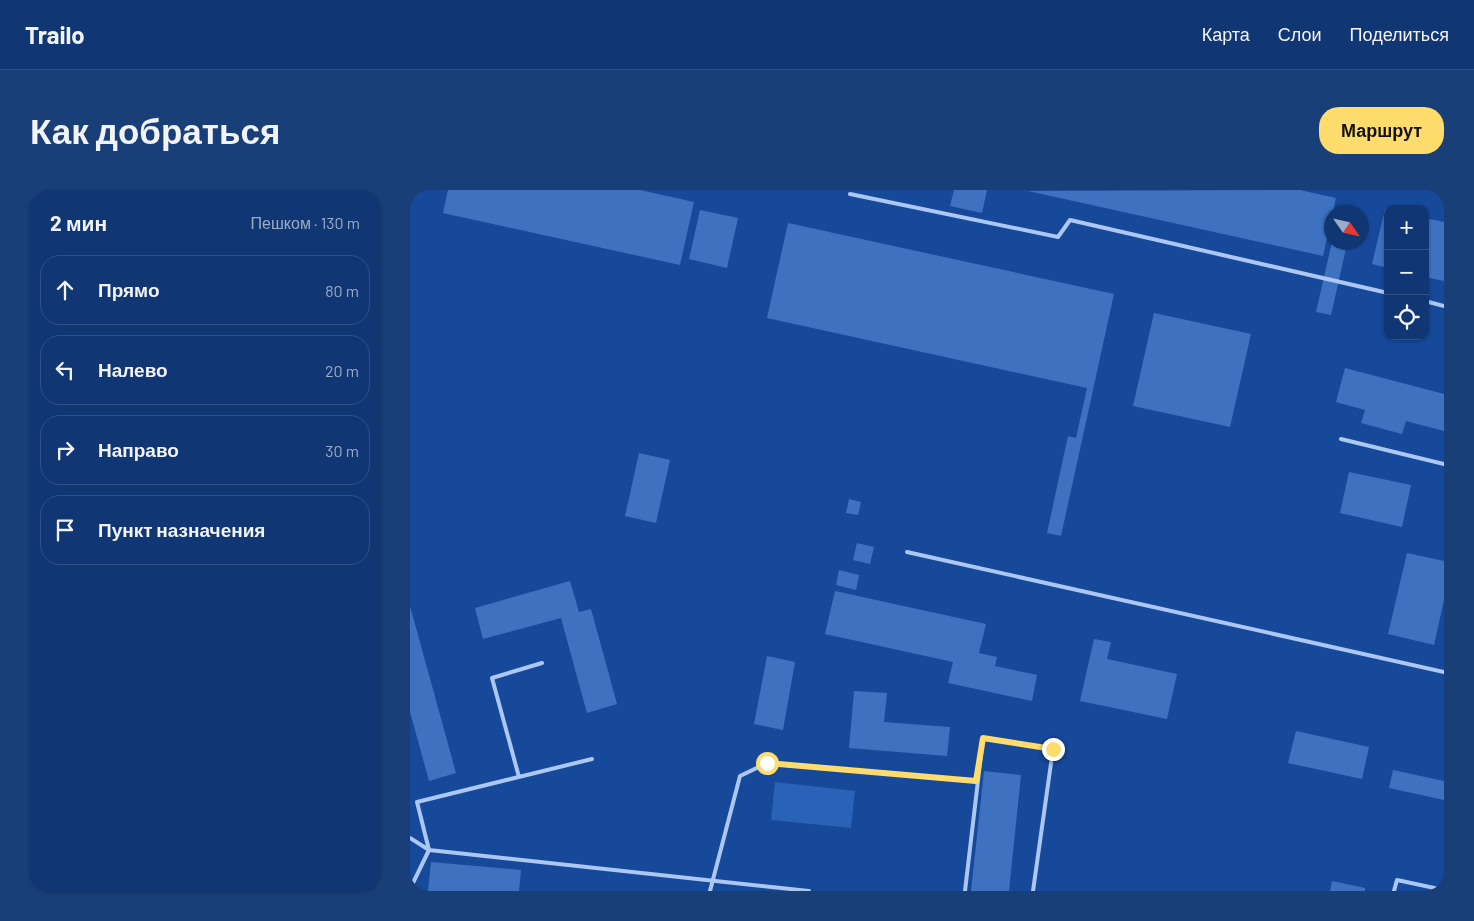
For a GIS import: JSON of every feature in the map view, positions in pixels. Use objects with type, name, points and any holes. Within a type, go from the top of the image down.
[{"type":"lane","points":[[850,194],[1058,237],[1070,220],[1384,292]]},
{"type":"lane","points":[[1429,303],[1444,306]]},
{"type":"lane","points":[[1341,439],[1444,464]]},
{"type":"lane","points":[[907,552],[1444,672]]},
{"type":"lane","points":[[519,777],[492,678],[542,663]]},
{"type":"lane","points":[[966,891],[976,781],[983,738],[1053,749],[1033,891]]},
{"type":"lane","points":[[410,889],[428,850],[417,802],[592,759]]},
{"type":"lane","points":[[710,891],[740,776],[767,763],[976,781]]},
{"type":"lane","points":[[410,838],[428,850],[809,891]]},
{"type":"lane","points":[[1394,891],[1397,880],[1444,890]]},
{"type":"shaded area","points":[[775,782],[855,791],[851,828],[771,820]]},
{"type":"building","points":[[448,190],[640,190],[694,202],[680,265],[443,213]]},
{"type":"building","points":[[954,190],[987,190],[982,213],[950,206]]},
{"type":"building","points":[[1300,190],[1336,198],[1334,205],[1324,205],[1323,256],[1028,191]]},
{"type":"building","points":[[700,210],[738,218],[727,268],[689,259]]},
{"type":"building","points":[[1384,213],[1384,267],[1372,264]]},
{"type":"building","points":[[1429,219],[1444,222],[1444,281],[1429,278]]},
{"type":"building","points":[[788,223],[1114,294],[1061,536],[1047,533],[1068,436],[1076,438],[1087,388],[767,318]]},
{"type":"building","points":[[1330,250],[1346,250],[1331,315],[1316,312]]},
{"type":"building","points":[[1154,313],[1251,334],[1230,427],[1133,406]]},
{"type":"building","points":[[1345,368],[1444,394],[1444,431],[1406,421],[1402,434],[1361,423],[1365,410],[1336,402]]},
{"type":"building","points":[[639,453],[670,460],[656,523],[625,516]]},
{"type":"building","points":[[1349,472],[1411,485],[1402,527],[1340,513]]},
{"type":"building","points":[[849,499],[861,502],[858,515],[846,513]]},
{"type":"building","points":[[857,543],[874,547],[870,564],[853,560]]},
{"type":"building","points":[[1407,553],[1444,561],[1444,600],[1434,645],[1388,634]]},
{"type":"building","points":[[839,570],[859,575],[856,590],[836,585]]},
{"type":"building","points":[[570,581],[579,612],[591,609],[617,704],[587,713],[561,618],[483,639],[475,608]]},
{"type":"building","points":[[835,591],[986,624],[979,653],[997,657],[995,666],[1037,675],[1032,701],[948,683],[953,662],[825,634]]},
{"type":"building","points":[[410,606],[456,773],[429,781],[410,712]]},
{"type":"building","points":[[1094,639],[1111,642],[1107,659],[1177,674],[1167,719],[1080,701]]},
{"type":"building","points":[[767,656],[795,662],[783,730],[754,724]]},
{"type":"building","points":[[854,691],[887,693],[884,722],[950,727],[947,756],[849,748]]},
{"type":"building","points":[[1296,731],[1369,747],[1362,779],[1288,763]]},
{"type":"building","points":[[1393,770],[1444,781],[1444,800],[1389,788]]},
{"type":"building","points":[[984,771],[1021,775],[1009,891],[971,891]]},
{"type":"building","points":[[431,862],[521,870],[519,891],[428,891]]},
{"type":"building","points":[[1332,881],[1365,888],[1365,891],[1330,891]]},
{"type":"route","points":[[767,763],[976,781],[983,738],[1053,749]]}]
